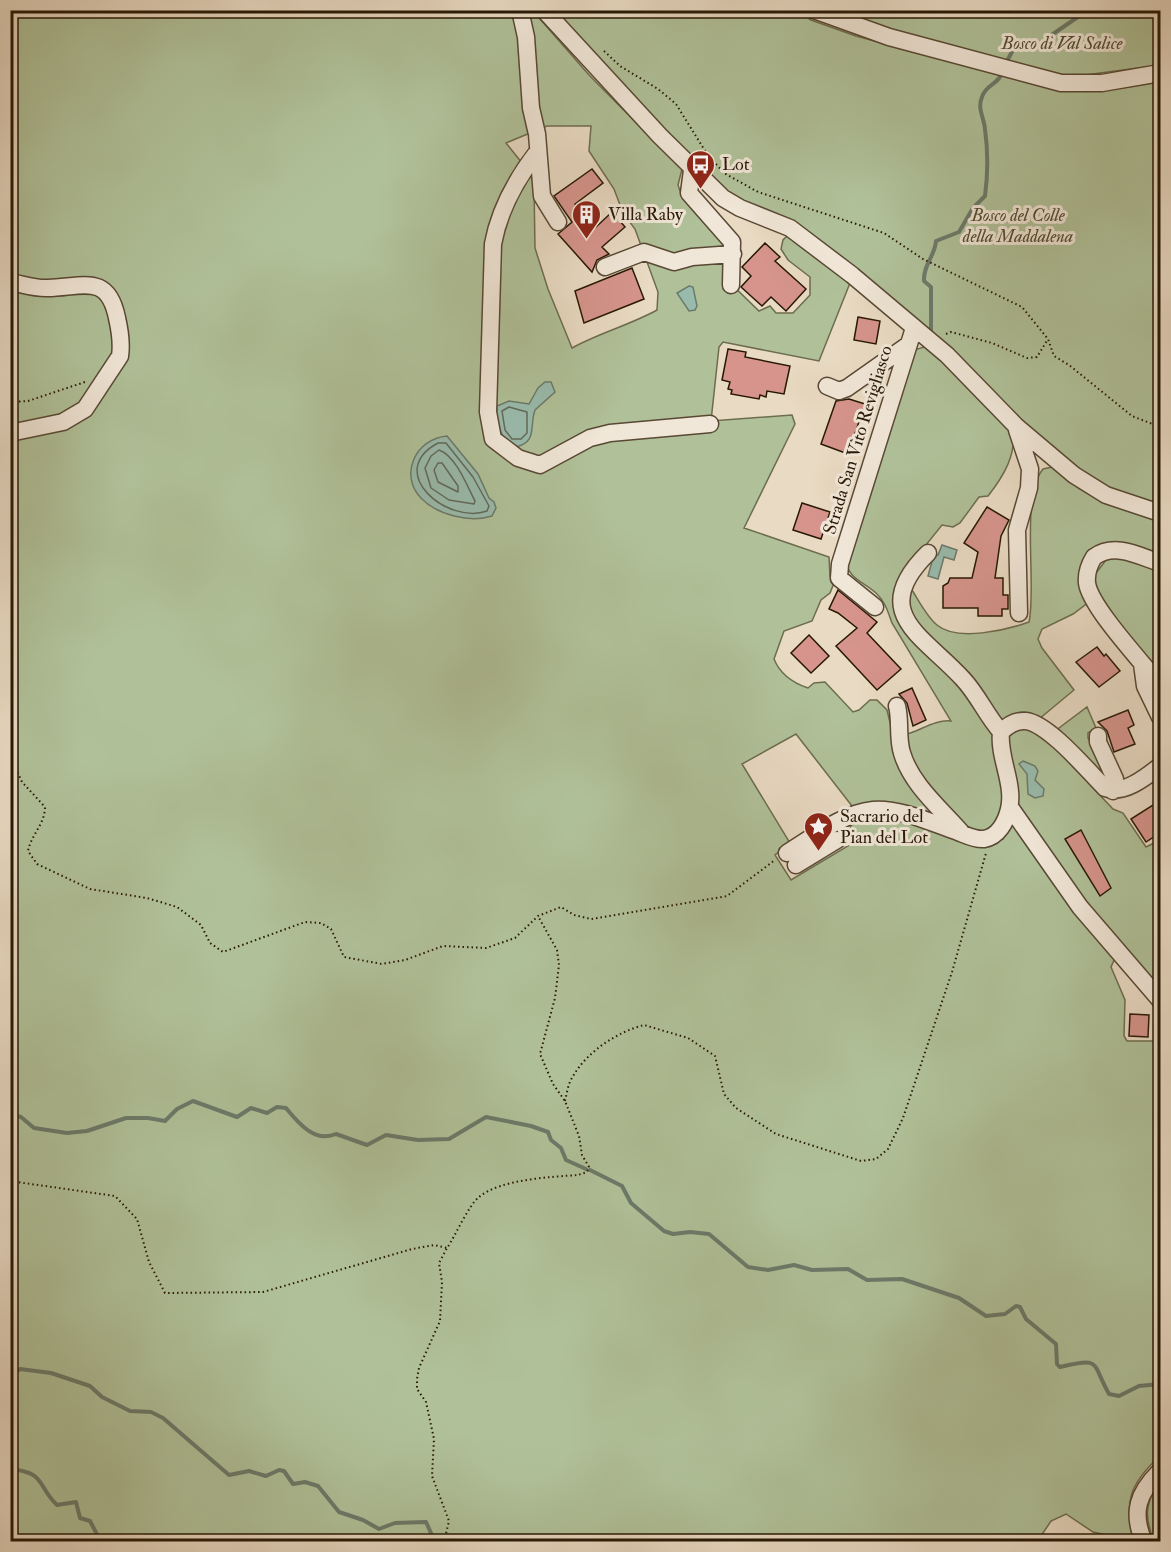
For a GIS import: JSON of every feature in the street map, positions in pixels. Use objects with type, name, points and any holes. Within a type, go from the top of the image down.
[{"type":"street","points":[[520,10],[526,37],[531,108],[542,196],[558,222]]},
{"type":"street","points":[[544,10],[692,170],[723,198],[740,208],[790,228],[852,275],[974,382],[1016,426],[1090,486],[1106,495],[1161,513]]},
{"type":"street","points":[[814,10],[889,37],[1061,83],[1082,84],[1161,73]]},
{"type":"street","points":[[538,151],[526,166],[497,224],[493,244],[488,412],[493,439],[518,458],[540,465],[590,438],[610,432],[710,424]]},
{"type":"street","points":[[692,170],[689,193],[732,242],[734,254],[731,285]]},
{"type":"street","points":[[605,267],[644,252],[674,262],[692,257],[734,254]]},
{"type":"street","points":[[10,282],[45,289],[79,285],[99,287],[106,291],[115,307],[122,347],[120,356],[107,372],[98,393],[84,409],[63,422],[10,433]]},
{"type":"street","name":"Strada San Vito Revigliasco","points":[[875,608],[839,578],[840,564],[914,328]]},
{"type":"street","points":[[827,386],[839,391],[847,388],[908,345]]},
{"type":"street","points":[[1016,426],[1030,469],[1029,488],[1017,530],[1019,614]]},
{"type":"street","points":[[1161,563],[1119,550],[1110,550],[1094,557],[1087,572],[1087,581],[1093,599],[1161,685]]},
{"type":"street","points":[[928,553],[914,567],[902,590],[907,624],[915,635],[964,680],[1001,732],[999,744],[1010,807],[1080,907],[1161,1000]]},
{"type":"street","points":[[1142,663],[1145,686],[1161,717]]},
{"type":"street","points":[[897,706],[900,717],[898,738],[908,767],[920,786],[961,833]]},
{"type":"street","points":[[1001,732],[1015,722],[1025,721],[1035,724],[1106,788],[1113,791],[1131,785],[1161,766]]},
{"type":"street","points":[[1098,736],[1098,742],[1115,778],[1113,791]]},
{"type":"street","points":[[792,859],[851,815],[888,810],[981,839],[990,837],[999,831],[1010,807]]},
{"type":"street","points":[[792,859],[837,840]]},
{"type":"street","points":[[1131,968],[1134,978],[1161,1012]]},
{"type":"street","points":[[1144,1542],[1137,1523],[1136,1509],[1146,1485],[1161,1471]]},
{"type":"path","points":[[599,47],[620,66],[676,104],[707,154],[724,173],[758,192],[884,233],[922,259],[1022,307],[1048,339],[1054,356],[1069,365],[1132,416],[1161,427]]},
{"type":"path","points":[[636,76],[636,86]]},
{"type":"path","points":[[929,341],[951,332],[992,343],[1028,358],[1037,357],[1048,339]]},
{"type":"path","points":[[10,402],[28,401],[107,372]]},
{"type":"path","points":[[10,756],[22,782],[45,807],[40,826],[30,842],[28,851],[37,864],[90,890],[147,898],[177,907],[201,925],[210,943],[223,952],[305,922],[321,924],[331,929],[344,957],[382,964],[405,960],[443,946],[486,948],[515,938],[538,916],[561,907],[574,915],[591,919],[727,896],[762,868],[792,859]]},
{"type":"path","points":[[565,1101],[571,1079],[588,1057],[613,1038],[644,1025],[688,1038],[715,1056],[724,1094],[736,1108],[776,1134],[861,1161],[876,1159],[888,1149],[903,1118],[952,972],[990,837]]},
{"type":"path","points":[[444,1542],[448,1530],[448,1513],[432,1476],[434,1439],[426,1402],[417,1389],[419,1368],[440,1321],[442,1282],[439,1263],[478,1198],[504,1185],[587,1172],[589,1167],[582,1155],[579,1136],[565,1101],[553,1084],[540,1054],[555,998],[560,964],[557,950],[538,916]]},
{"type":"path","points":[[10,1182],[115,1196],[137,1219],[149,1262],[165,1293],[263,1292],[412,1249],[434,1245],[447,1248]]},
{"type":"green space","points":[[16,10],[533,11],[589,75],[682,169],[678,185],[681,194],[723,244],[723,276],[759,311],[770,306],[776,313],[793,313],[810,295],[810,277],[788,260],[781,249],[783,240],[789,234],[850,283],[819,361],[723,342],[719,347],[711,421],[792,415],[795,424],[744,528],[829,557],[830,576],[834,583],[830,593],[821,600],[812,621],[784,631],[774,659],[783,673],[802,686],[808,688],[814,683],[825,682],[853,712],[859,710],[870,700],[877,700],[887,710],[893,735],[908,734],[936,723],[951,721],[892,623],[882,600],[850,572],[846,562],[914,350],[927,346],[1012,429],[1013,438],[1008,464],[988,496],[979,497],[960,523],[953,527],[942,525],[921,551],[912,590],[937,625],[946,630],[969,634],[995,631],[1029,622],[1032,500],[1036,482],[1043,469],[1052,467],[1080,489],[1160,522],[1160,555],[1130,546],[1109,543],[1091,550],[1084,558],[1080,570],[1082,586],[1089,602],[1073,614],[1042,629],[1038,639],[1042,648],[1074,690],[1039,719],[999,721],[994,746],[1002,787],[1002,801],[998,816],[988,831],[977,832],[852,806],[796,734],[742,764],[790,843],[775,855],[791,880],[853,843],[850,833],[851,823],[865,818],[882,817],[921,823],[993,844],[1003,839],[1012,821],[1115,958],[1111,967],[1125,1000],[1124,1036],[1127,1041],[1153,1041],[1160,1046],[1160,1456],[1142,1475],[1132,1494],[1129,1515],[1134,1541],[1093,1532],[1066,1514],[1051,1521],[1037,1542],[11,1541],[10,1088],[15,1075],[10,1061],[10,15]],"holes":[[[547,126],[591,126],[589,151],[614,189],[623,213],[635,229],[658,292],[657,310],[572,348],[548,289],[535,248],[534,185],[531,174],[506,143]]]},
{"type":"green space","name":"Bosco del Colle della Maddalena","points":[[554,11],[797,11],[811,20],[856,36],[1058,90],[1097,90],[1160,82],[1160,505],[1102,485],[1084,474],[1042,441],[957,358],[747,204],[715,185]]},
{"type":"green space","name":"Bosco di Val Salice","points":[[830,11],[1160,11],[1160,65],[1078,76],[1053,74],[849,19]]},
{"type":"green space","points":[[1119,557],[1160,571],[1160,675],[1101,599],[1093,577],[1106,560]]},
{"type":"green space","points":[[1087,707],[1096,728],[1088,733],[1088,738],[1109,775],[1107,780],[1055,731]]},
{"type":"green space","points":[[1024,727],[1045,737],[1113,809],[1123,813],[1146,847],[1160,840],[1160,994],[1113,940],[1018,809],[1008,737],[1014,730]]},
{"type":"green space","points":[[1160,1480],[1160,1541],[1154,1541],[1148,1510],[1151,1495]]},
{"type":"water","points":[[689,286],[693,287],[697,306],[695,310],[689,311],[677,293]]},
{"type":"water","points":[[545,382],[551,382],[555,392],[535,410],[530,437],[516,447],[505,441],[496,421],[497,406],[509,401],[529,404],[538,388]]},
{"type":"water","points":[[447,436],[478,474],[489,498],[494,502],[496,508],[492,516],[474,519],[445,513],[428,504],[414,489],[411,469],[419,451],[426,444]]},
{"type":"water","points":[[942,545],[957,550],[954,560],[944,557],[938,579],[928,576],[934,554],[938,555]]},
{"type":"water","points":[[1023,761],[1035,766],[1038,771],[1035,780],[1044,789],[1043,796],[1035,798],[1028,794],[1027,774],[1019,764]]},
{"type":"building","name":"Villa Raby","points":[[592,169],[603,183],[575,204],[596,227],[612,212],[625,227],[602,247],[609,254],[597,260],[592,272],[558,234],[572,222],[554,196]]},
{"type":"building","points":[[765,243],[780,257],[775,261],[806,289],[786,311],[771,297],[762,306],[741,287],[751,276],[742,267]]},
{"type":"building","points":[[632,268],[644,299],[584,323],[575,291]]},
{"type":"building","points":[[858,317],[880,321],[876,344],[854,340]]},
{"type":"building","points":[[728,349],[746,352],[745,357],[790,366],[784,394],[767,391],[766,397],[760,395],[759,399],[731,394],[732,390],[728,389],[730,382],[722,380]]},
{"type":"building","points":[[849,399],[865,404],[848,454],[821,444],[836,401]]},
{"type":"building","points":[[802,503],[830,512],[821,539],[793,530]]},
{"type":"building","points":[[987,507],[1009,520],[1001,536],[995,578],[1003,578],[1003,595],[1008,595],[1008,609],[1002,609],[1002,616],[978,616],[978,608],[943,608],[943,586],[950,578],[972,578],[978,552],[964,543]]},
{"type":"building","points":[[838,590],[877,622],[867,633],[901,669],[877,690],[836,646],[857,628],[829,609]]},
{"type":"building","points":[[809,635],[829,656],[811,673],[791,653]]},
{"type":"building","points":[[1097,647],[1120,671],[1099,687],[1076,662]]},
{"type":"building","points":[[912,688],[926,720],[913,726],[907,703],[899,694]]},
{"type":"building","points":[[1128,710],[1134,725],[1128,728],[1135,744],[1114,752],[1107,731],[1098,722]]},
{"type":"building","points":[[1153,805],[1161,817],[1161,832],[1146,842],[1131,819]]},
{"type":"building","points":[[1081,830],[1111,888],[1100,896],[1065,839]]},
{"type":"building","points":[[1130,1014],[1149,1015],[1148,1037],[1129,1036]]},
{"type":"waterway","points":[[1006,63],[1014,48],[1020,45],[1035,47],[1045,44],[1053,34],[1088,10]]},
{"type":"waterway","points":[[931,332],[931,287],[924,281],[925,270],[936,241],[959,232],[973,208],[985,196],[987,154],[980,109],[981,101],[986,89],[998,80],[1002,73]]},
{"type":"waterway","points":[[10,1114],[21,1117],[34,1128],[67,1133],[87,1131],[126,1118],[165,1121],[177,1109],[193,1101],[237,1117],[251,1108],[267,1113],[277,1107],[286,1108],[302,1126],[314,1134],[321,1136],[336,1134],[367,1145],[386,1135],[418,1140],[449,1139],[486,1117],[531,1126],[548,1132],[551,1140],[561,1148],[566,1160],[586,1169]]},
{"type":"waterway","points":[[590,1170],[622,1186],[631,1203],[664,1231],[673,1234],[690,1232],[709,1234],[748,1267],[768,1270],[794,1265],[812,1270],[848,1269],[867,1280],[902,1279],[959,1298],[986,1316],[1005,1314],[1016,1306],[1020,1307],[1026,1319],[1056,1344],[1057,1364],[1060,1367],[1083,1362],[1093,1365],[1109,1394],[1119,1396],[1139,1386],[1160,1384]]},
{"type":"waterway","points":[[10,1377],[20,1369],[51,1373],[90,1386],[102,1397],[130,1411],[151,1412],[163,1418],[229,1475],[249,1471],[266,1476],[279,1470],[284,1471],[293,1484],[305,1482],[318,1486],[339,1512],[363,1520],[379,1529],[395,1523],[426,1522],[435,1542]]},
{"type":"waterway","points":[[10,1469],[30,1473],[40,1481],[57,1505],[76,1502],[80,1518],[90,1521],[101,1542]]},
{"type":"place","name":"Lot","points":[[701,190]]},
{"type":"place","name":"Villa Raby","points":[[587,240]]},
{"type":"place","name":"Sacrario del Pian del Lot","points":[[819,852]]}]
